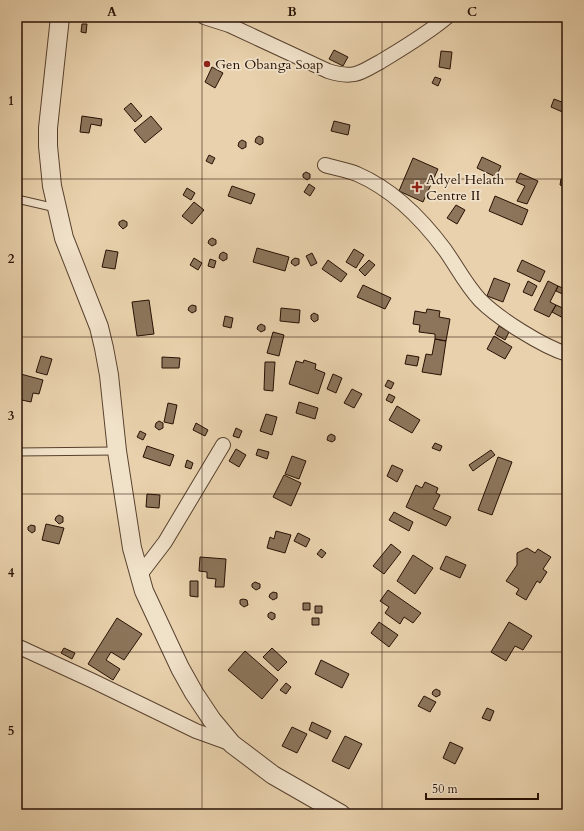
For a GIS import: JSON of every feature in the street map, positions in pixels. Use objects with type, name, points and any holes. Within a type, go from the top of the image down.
[{"type":"street","points":[[60,17],[48,128],[49,167],[56,208],[64,238],[99,327],[104,348],[109,375],[117,451],[132,548],[139,576],[154,615],[194,694],[212,720],[232,744],[273,775],[341,814]]},
{"type":"street","points":[[204,17],[229,25],[328,71],[338,75],[347,75],[356,74],[373,66],[397,52],[447,17]]},
{"type":"street","points":[[325,165],[357,174],[401,201],[422,221],[480,300],[523,332],[567,354]]},
{"type":"street","points":[[139,576],[169,536],[223,445]]},
{"type":"street","points":[[18,648],[93,680],[196,730],[232,744]]},
{"type":"lane","points":[[17,198],[56,208]]},
{"type":"lane","points":[[17,452],[117,451]]},
{"type":"building","points":[[82,24],[87,24],[86,33],[81,32]]},
{"type":"building","points":[[334,50],[348,57],[343,66],[329,59]]},
{"type":"building","points":[[441,51],[452,52],[450,69],[439,67]]},
{"type":"building","points":[[212,67],[223,73],[215,88],[205,82]]},
{"type":"building","points":[[435,77],[441,79],[438,86],[432,83]]},
{"type":"building","points":[[554,99],[567,104],[567,114],[551,107]]},
{"type":"building","points":[[131,103],[142,116],[135,122],[124,109]]},
{"type":"building","points":[[82,116],[102,119],[101,126],[91,124],[89,133],[80,132]]},
{"type":"building","points":[[151,116],[162,129],[145,143],[134,130]]},
{"type":"building","points":[[334,121],[350,125],[348,135],[331,131]]},
{"type":"building","points":[[259,136],[263,138],[263,143],[260,145],[255,142],[256,138]]},
{"type":"building","points":[[242,140],[246,142],[246,147],[242,149],[238,146],[239,142]]},
{"type":"building","points":[[209,155],[215,158],[212,164],[206,161]]},
{"type":"building","points":[[482,157],[501,166],[496,177],[477,168]]},
{"type":"building","points":[[413,158],[438,169],[423,202],[399,191]]},
{"type":"building","points":[[306,172],[310,174],[310,178],[307,180],[303,177],[303,174]]},
{"type":"building","points":[[520,173],[538,181],[527,204],[517,201],[525,186],[516,182]]},
{"type":"building","points":[[566,178],[566,187],[560,185],[561,179]]},
{"type":"building","points":[[309,184],[315,188],[310,196],[304,192]]},
{"type":"building","points":[[232,186],[255,194],[251,204],[228,196]]},
{"type":"building","points":[[187,188],[195,193],[191,200],[183,195]]},
{"type":"building","points":[[495,196],[528,210],[522,225],[489,211]]},
{"type":"building","points":[[194,202],[204,210],[192,224],[182,216]]},
{"type":"building","points":[[456,205],[465,210],[457,224],[447,218]]},
{"type":"building","points":[[123,220],[127,222],[127,226],[123,229],[119,225],[119,222]]},
{"type":"building","points":[[212,238],[216,240],[216,244],[212,246],[208,243]]},
{"type":"building","points":[[257,248],[289,257],[285,271],[253,262]]},
{"type":"building","points":[[354,249],[364,255],[356,268],[346,262]]},
{"type":"building","points":[[106,250],[118,252],[115,269],[102,267]]},
{"type":"building","points":[[223,252],[227,254],[227,259],[223,261],[219,258],[220,254]]},
{"type":"building","points":[[312,253],[317,263],[311,266],[306,256]]},
{"type":"building","points":[[194,258],[202,263],[198,270],[190,265]]},
{"type":"building","points":[[295,258],[299,259],[299,264],[295,266],[291,263]]},
{"type":"building","points":[[210,259],[216,261],[214,268],[208,266]]},
{"type":"building","points":[[328,260],[347,274],[341,282],[322,269]]},
{"type":"building","points":[[369,260],[375,265],[365,276],[359,270]]},
{"type":"building","points":[[522,260],[545,271],[540,282],[517,271]]},
{"type":"building","points":[[494,278],[510,284],[503,302],[487,296]]},
{"type":"building","points":[[528,281],[537,286],[532,296],[523,292]]},
{"type":"building","points":[[548,281],[558,286],[550,302],[556,305],[549,317],[534,310]]},
{"type":"building","points":[[363,285],[391,298],[385,309],[357,297]]},
{"type":"building","points":[[558,286],[567,290],[567,296],[556,291]]},
{"type":"building","points":[[149,300],[154,334],[137,336],[132,302]]},
{"type":"building","points":[[567,304],[567,320],[552,312],[556,305],[565,309]]},
{"type":"building","points":[[192,305],[196,306],[196,311],[192,313],[188,310]]},
{"type":"building","points":[[281,308],[300,310],[299,323],[280,321]]},
{"type":"building","points":[[427,309],[440,311],[439,317],[450,319],[446,341],[435,339],[435,334],[419,332],[420,325],[413,324],[415,311],[426,313]]},
{"type":"building","points":[[314,313],[318,315],[318,320],[314,322],[311,319],[311,315]]},
{"type":"building","points":[[225,316],[233,318],[231,328],[223,326]]},
{"type":"building","points":[[261,324],[265,326],[265,330],[261,332],[257,329]]},
{"type":"building","points":[[499,326],[509,332],[505,340],[495,334]]},
{"type":"building","points":[[273,332],[284,335],[279,356],[267,353]]},
{"type":"building","points":[[494,336],[512,347],[505,359],[487,349]]},
{"type":"building","points":[[435,339],[446,341],[441,375],[422,372],[426,354],[432,355]]},
{"type":"building","points":[[407,355],[419,357],[417,366],[405,364]]},
{"type":"building","points":[[41,356],[52,359],[47,375],[36,372]]},
{"type":"building","points":[[162,357],[180,358],[179,368],[162,368]]},
{"type":"building","points":[[304,360],[316,364],[315,369],[325,373],[318,394],[289,384],[296,361],[303,363]]},
{"type":"building","points":[[265,362],[275,362],[273,391],[264,390]]},
{"type":"building","points":[[17,373],[43,380],[39,394],[33,393],[31,402],[17,399],[19,392],[17,392]]},
{"type":"building","points":[[333,374],[342,378],[336,393],[327,389]]},
{"type":"building","points":[[388,380],[394,383],[391,389],[385,386]]},
{"type":"building","points":[[352,389],[362,394],[354,408],[344,403]]},
{"type":"building","points":[[389,394],[395,397],[392,403],[386,400]]},
{"type":"building","points":[[299,402],[318,408],[315,419],[296,413]]},
{"type":"building","points":[[168,403],[177,405],[173,424],[164,422]]},
{"type":"building","points":[[397,406],[420,420],[412,433],[389,420]]},
{"type":"building","points":[[266,414],[277,417],[272,435],[260,431]]},
{"type":"building","points":[[159,421],[163,423],[163,428],[159,430],[155,427],[156,423]]},
{"type":"building","points":[[196,423],[208,430],[205,436],[193,430]]},
{"type":"building","points":[[236,428],[242,431],[239,438],[233,436]]},
{"type":"building","points":[[140,431],[146,434],[143,440],[137,437]]},
{"type":"building","points":[[331,434],[335,436],[335,440],[332,442],[327,440],[328,436]]},
{"type":"building","points":[[435,443],[442,446],[440,451],[432,448]]},
{"type":"building","points":[[147,446],[174,455],[170,466],[143,457]]},
{"type":"building","points":[[236,449],[246,455],[239,467],[229,461]]},
{"type":"building","points":[[258,449],[269,452],[267,459],[256,455]]},
{"type":"building","points":[[491,450],[495,455],[473,471],[469,465]]},
{"type":"building","points":[[292,456],[306,461],[299,479],[285,474]]},
{"type":"building","points":[[498,457],[512,462],[492,515],[478,510]]},
{"type":"building","points":[[187,460],[193,463],[191,469],[185,467]]},
{"type":"building","points":[[392,465],[403,470],[397,482],[387,476]]},
{"type":"building","points":[[284,475],[301,483],[291,506],[273,497]]},
{"type":"building","points":[[425,482],[438,488],[436,493],[440,495],[433,509],[451,517],[446,526],[406,507],[416,485],[422,488]]},
{"type":"building","points":[[147,494],[160,495],[159,508],[146,507]]},
{"type":"building","points":[[394,512],[413,522],[409,531],[389,520]]},
{"type":"building","points":[[59,515],[63,517],[63,522],[59,524],[55,520]]},
{"type":"building","points":[[46,524],[64,528],[59,544],[42,540]]},
{"type":"building","points":[[31,525],[35,526],[35,531],[32,533],[28,530],[28,527]]},
{"type":"building","points":[[276,531],[291,535],[285,553],[267,548],[270,537],[274,539]]},
{"type":"building","points":[[298,533],[310,539],[306,547],[294,541]]},
{"type":"building","points":[[391,544],[401,552],[384,574],[373,566]]},
{"type":"building","points":[[527,548],[535,553],[538,549],[551,557],[543,569],[547,572],[540,583],[537,581],[526,600],[516,594],[519,589],[506,581],[517,565],[517,553]]},
{"type":"building","points":[[321,549],[326,553],[322,558],[317,554]]},
{"type":"building","points":[[413,555],[433,568],[415,594],[397,581]]},
{"type":"building","points":[[446,556],[466,565],[460,578],[440,569]]},
{"type":"building","points":[[200,557],[226,559],[224,587],[215,587],[216,579],[207,578],[207,572],[199,571]]},
{"type":"building","points":[[190,581],[198,581],[198,597],[190,596]]},
{"type":"building","points":[[255,582],[260,584],[260,588],[256,590],[252,587],[252,584]]},
{"type":"building","points":[[388,590],[421,613],[413,623],[404,617],[400,624],[385,613],[389,607],[380,601]]},
{"type":"building","points":[[273,592],[277,593],[277,598],[273,600],[269,597]]},
{"type":"building","points":[[240,600],[247,600],[248,605],[244,607],[240,604]]},
{"type":"building","points":[[303,603],[310,603],[310,610],[303,610]]},
{"type":"building","points":[[315,606],[322,606],[322,613],[315,613]]},
{"type":"building","points":[[271,612],[275,614],[275,618],[272,620],[268,617],[268,614]]},
{"type":"building","points":[[117,618],[142,634],[124,660],[111,652],[106,660],[120,669],[113,680],[88,664]]},
{"type":"building","points":[[312,618],[319,618],[319,625],[312,625]]},
{"type":"building","points":[[379,622],[398,635],[389,647],[371,633]]},
{"type":"building","points":[[509,622],[532,636],[523,650],[515,646],[506,661],[491,652]]},
{"type":"building","points":[[64,648],[75,653],[72,659],[61,653]]},
{"type":"building","points":[[272,648],[287,662],[278,671],[263,657]]},
{"type":"building","points":[[245,651],[278,680],[262,699],[228,670]]},
{"type":"building","points":[[321,660],[349,674],[342,688],[315,674]]},
{"type":"building","points":[[286,683],[291,687],[286,694],[280,690]]},
{"type":"building","points":[[436,689],[440,691],[440,695],[436,697],[432,694]]},
{"type":"building","points":[[424,696],[436,702],[430,712],[418,706]]},
{"type":"building","points":[[487,708],[494,711],[490,721],[482,718]]},
{"type":"building","points":[[312,722],[331,731],[327,739],[309,730]]},
{"type":"building","points":[[292,727],[307,734],[297,753],[282,746]]},
{"type":"building","points":[[345,736],[362,744],[349,769],[332,761]]},
{"type":"building","points":[[450,742],[463,748],[455,764],[443,758]]},
{"type":"place","name":"Gen Obanga Soap","points":[[207,64]]},
{"type":"place","name":"Adyel Helath Centre II","points":[[417,187]]}]
